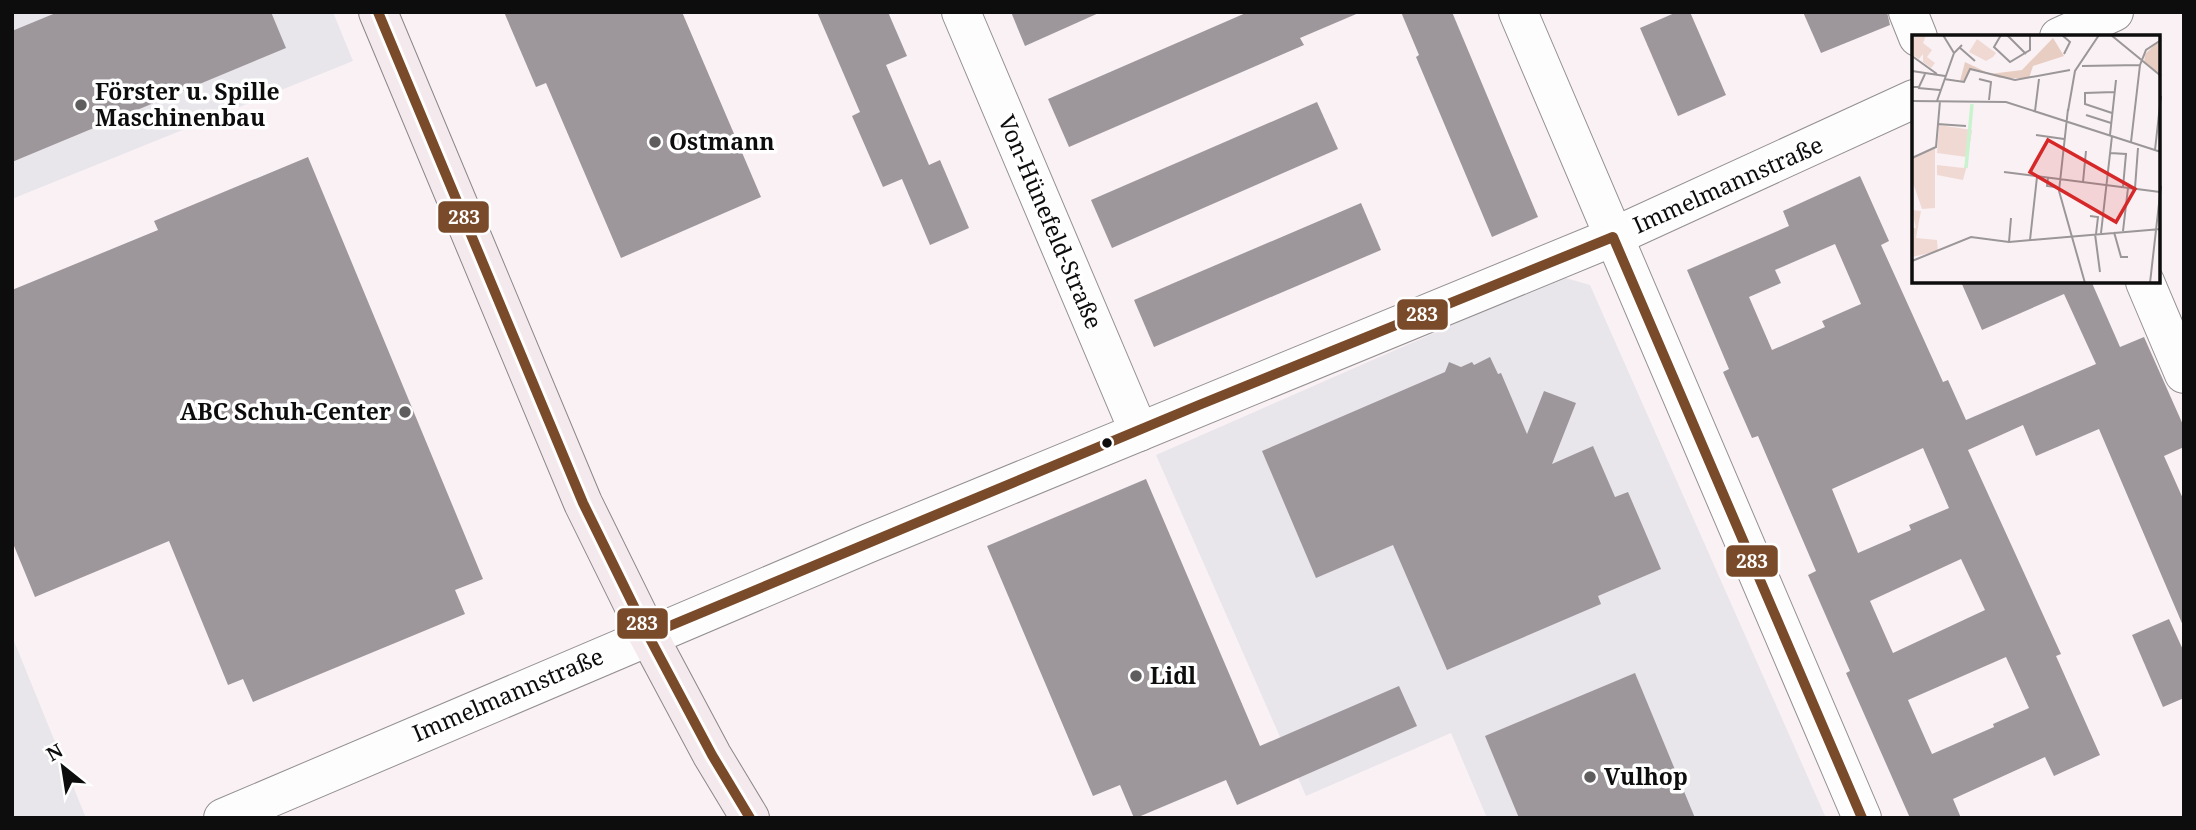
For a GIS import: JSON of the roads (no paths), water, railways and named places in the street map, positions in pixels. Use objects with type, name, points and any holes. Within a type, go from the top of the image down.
[{"type":"main road","points":[[378,12],[583,503],[648,635],[712,755],[750,818]]},
{"type":"street","name":"Von-Hünefeld-Straße","points":[[961,12],[1139,432]]},
{"type":"street","points":[[1518,12],[1862,818]]},
{"type":"street","points":[[1908,12],[1918,35]]},
{"type":"street","points":[[2063,35],[2114,12]]},
{"type":"street","name":"Immelmannstraße","points":[[223,818],[648,635],[1613,237],[1912,100]]},
{"type":"street","points":[[2146,284],[2184,374]]},
{"type":"place","name":"Förster u. Spille Maschinenbau","points":[[81,105]]},
{"type":"place","name":"Ostmann","points":[[655,142]]},
{"type":"place","name":"ABC Schuh-Center","points":[[405,412]]},
{"type":"place","name":"Lidl","points":[[1136,676]]},
{"type":"place","name":"Vulhop","points":[[1590,777]]}]
